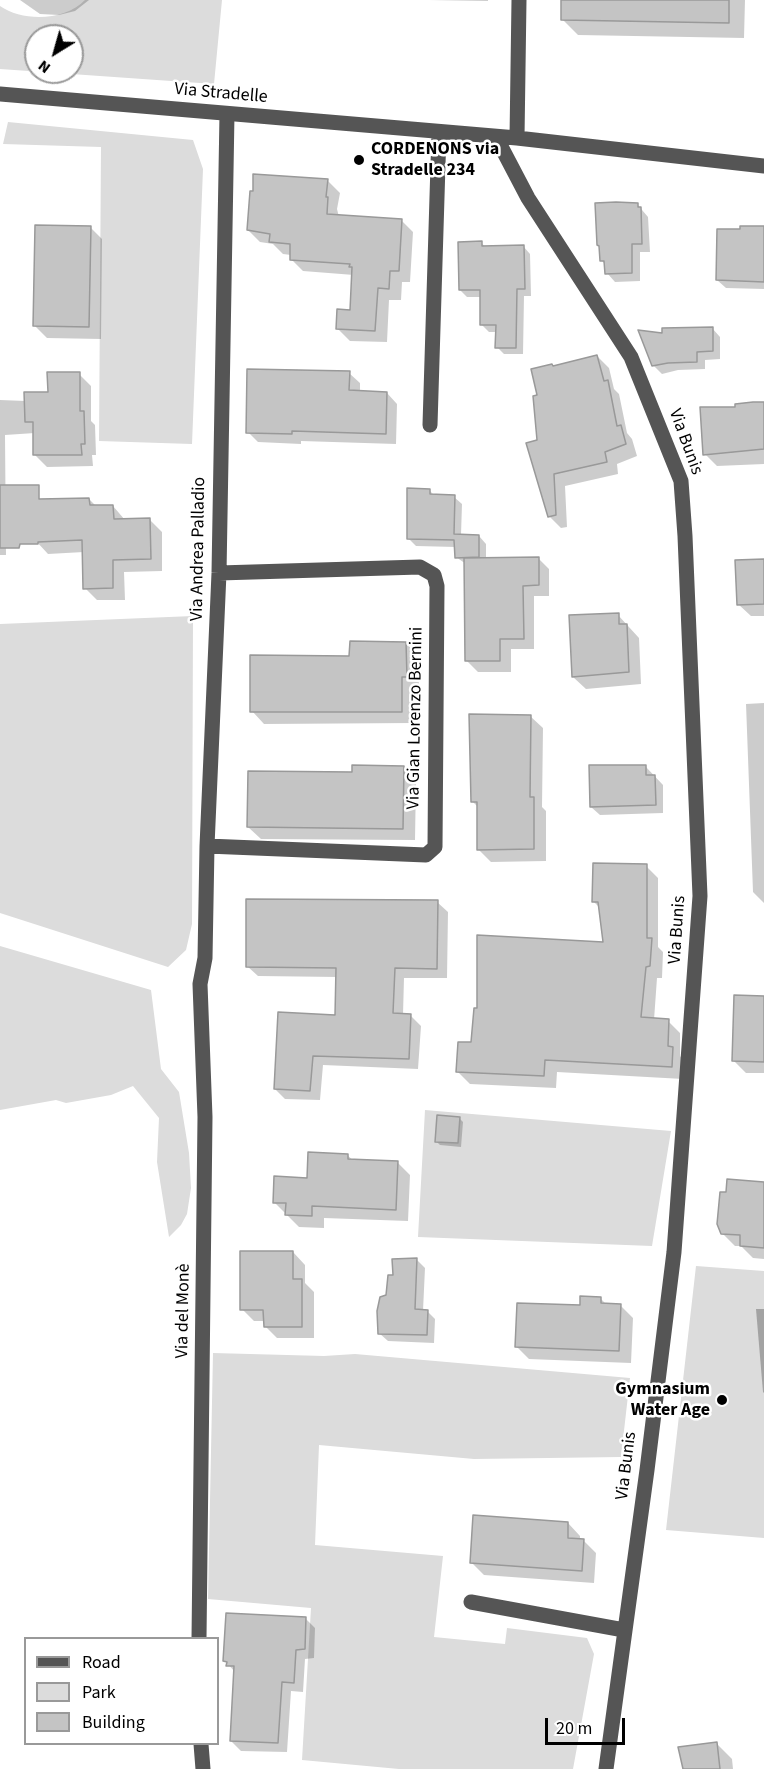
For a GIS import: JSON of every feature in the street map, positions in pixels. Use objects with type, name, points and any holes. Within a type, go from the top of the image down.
[{"type":"street","points":[[517,138],[519,0]]},
{"type":"street","name":"Via Stradelle","points":[[0,94],[496,136],[764,166]]},
{"type":"street","name":"Via Andrea Palladio","points":[[200,984],[205,958],[207,846],[219,573],[226,114]]},
{"type":"street","points":[[430,425],[439,132]]},
{"type":"street","name":"Via Bunis","points":[[496,136],[528,198],[631,357],[681,481],[686,537],[700,896],[674,1252],[606,1769]]},
{"type":"street","name":"Via Gian Lorenzo Bernini","points":[[207,846],[426,855],[435,848],[437,586],[434,575],[420,567],[219,573]]},
{"type":"street","name":"Via del Monè","points":[[199,1637],[205,1117],[200,984]]},
{"type":"street","points":[[471,1602],[624,1630]]},
{"type":"street","points":[[201,1745],[203,1769]]},
{"type":"green space","points":[[85,0],[222,0],[214,84],[84,75],[84,24],[24,24],[24,71],[0,69],[0,6],[20,15],[32,17],[67,12]]},
{"type":"green space","points":[[8,122],[193,140],[203,169],[192,444],[99,441],[101,147],[3,144]]},
{"type":"green space","points":[[193,616],[192,924],[186,950],[168,967],[0,913],[0,624]]},
{"type":"green space","points":[[0,946],[151,990],[161,1069],[179,1092],[189,1153],[191,1188],[187,1214],[181,1225],[169,1237],[157,1162],[159,1118],[133,1086],[111,1095],[66,1103],[56,1100],[0,1110]]},
{"type":"green space","points":[[425,1110],[671,1131],[652,1246],[418,1237]]},
{"type":"green space","name":"Gymnasium Water Age","points":[[696,1266],[764,1271],[764,1538],[666,1530]]},
{"type":"green space","points":[[213,1353],[324,1356],[355,1354],[630,1378],[621,1457],[474,1459],[319,1445],[315,1545],[443,1556],[434,1637],[505,1644],[507,1628],[587,1638],[594,1654],[573,1769],[399,1769],[302,1760],[311,1608],[208,1599]]},
{"type":"shaded area","points":[[756,1309],[764,1309],[764,1393],[763,1392]]},
{"type":"building","points":[[561,0],[729,0],[729,23],[561,20]]},
{"type":"building","points":[[253,174],[328,179],[327,214],[402,219],[399,271],[390,271],[389,289],[378,288],[375,331],[336,329],[337,309],[350,310],[352,267],[349,267],[350,264],[290,260],[290,244],[269,242],[270,234],[247,230],[250,191],[253,191]]},
{"type":"building","points":[[595,203],[638,203],[638,207],[641,207],[642,244],[632,244],[632,273],[605,274],[604,261],[600,261],[597,245]]},
{"type":"building","points":[[35,225],[91,226],[89,327],[33,326]]},
{"type":"building","points":[[740,226],[764,226],[764,282],[716,280],[717,229],[740,229]]},
{"type":"building","points":[[482,241],[482,246],[524,245],[525,289],[517,289],[516,348],[495,348],[496,325],[480,325],[480,290],[459,290],[458,242]]},
{"type":"building","points":[[713,327],[713,351],[697,352],[697,362],[652,366],[638,330],[662,333],[662,328]]},
{"type":"building","points":[[597,355],[604,381],[608,380],[617,426],[621,425],[626,444],[605,452],[607,462],[554,474],[556,515],[548,517],[526,443],[537,440],[533,396],[537,395],[531,369]]},
{"type":"building","points":[[247,369],[350,371],[349,390],[387,392],[386,434],[292,431],[292,434],[246,433]]},
{"type":"building","points":[[47,372],[80,372],[80,411],[84,411],[85,444],[81,444],[82,455],[33,455],[33,422],[25,422],[24,392],[48,392]]},
{"type":"building","points":[[764,402],[764,449],[703,455],[700,407],[735,407],[735,404]]},
{"type":"building","points":[[0,485],[39,485],[39,499],[89,498],[90,505],[113,505],[114,519],[150,518],[151,559],[113,560],[113,588],[83,589],[82,540],[38,542],[38,544],[20,544],[19,548],[0,548]]},
{"type":"building","points":[[407,488],[430,489],[430,494],[455,495],[454,534],[479,535],[479,557],[455,558],[454,540],[407,539]]},
{"type":"building","points":[[539,557],[539,585],[523,586],[524,639],[500,639],[500,661],[465,661],[464,558]]},
{"type":"building","points":[[764,559],[764,604],[737,605],[735,560]]},
{"type":"building","points":[[619,613],[619,624],[627,624],[629,672],[572,677],[569,615]]},
{"type":"building","points":[[350,641],[406,642],[407,677],[402,677],[402,712],[250,712],[250,655],[349,656]]},
{"type":"building","points":[[469,714],[531,715],[530,797],[534,797],[534,849],[477,850],[477,802],[471,802]]},
{"type":"building","points":[[352,765],[404,766],[403,829],[247,827],[248,771],[352,772]]},
{"type":"building","points":[[589,765],[646,765],[646,775],[655,775],[656,805],[590,807]]},
{"type":"building","points":[[593,863],[647,864],[647,938],[652,938],[650,966],[646,967],[641,1017],[669,1019],[668,1046],[673,1047],[672,1067],[545,1060],[544,1076],[456,1072],[458,1042],[471,1042],[474,1008],[477,1008],[477,935],[603,942],[598,902],[592,902]]},
{"type":"building","points":[[246,899],[438,900],[437,969],[395,968],[393,1013],[411,1014],[409,1059],[313,1056],[310,1091],[274,1089],[278,1012],[335,1015],[336,968],[246,967]]},
{"type":"building","points":[[734,995],[764,996],[764,1062],[732,1061]]},
{"type":"building","points":[[437,1115],[460,1117],[458,1143],[435,1142]]},
{"type":"building","points":[[308,1152],[348,1154],[348,1159],[398,1161],[396,1210],[312,1206],[312,1216],[285,1215],[286,1203],[273,1203],[274,1176],[307,1178]]},
{"type":"building","points":[[727,1179],[764,1182],[764,1248],[740,1246],[740,1235],[721,1234],[717,1224],[720,1192],[726,1192]]},
{"type":"building","points":[[240,1251],[293,1251],[293,1279],[302,1279],[302,1327],[264,1327],[263,1310],[240,1310]]},
{"type":"building","points":[[417,1258],[415,1309],[428,1310],[427,1335],[378,1334],[377,1311],[380,1297],[386,1295],[388,1275],[393,1275],[392,1259]]},
{"type":"building","points":[[580,1296],[601,1297],[601,1303],[621,1304],[619,1351],[515,1347],[517,1303],[580,1305]]},
{"type":"building","points":[[473,1515],[568,1522],[568,1538],[584,1539],[582,1571],[470,1563]]},
{"type":"building","points":[[226,1613],[306,1617],[305,1649],[296,1650],[294,1683],[282,1682],[278,1743],[230,1741],[234,1666],[226,1666],[227,1662],[223,1661]]},
{"type":"building","points":[[717,1742],[720,1769],[683,1769],[678,1747]]},
{"type":"place","name":"CORDENONS via Stradelle 234","points":[[359,160]]},
{"type":"place","name":"Gymnasium Water Age","points":[[722,1400]]}]
